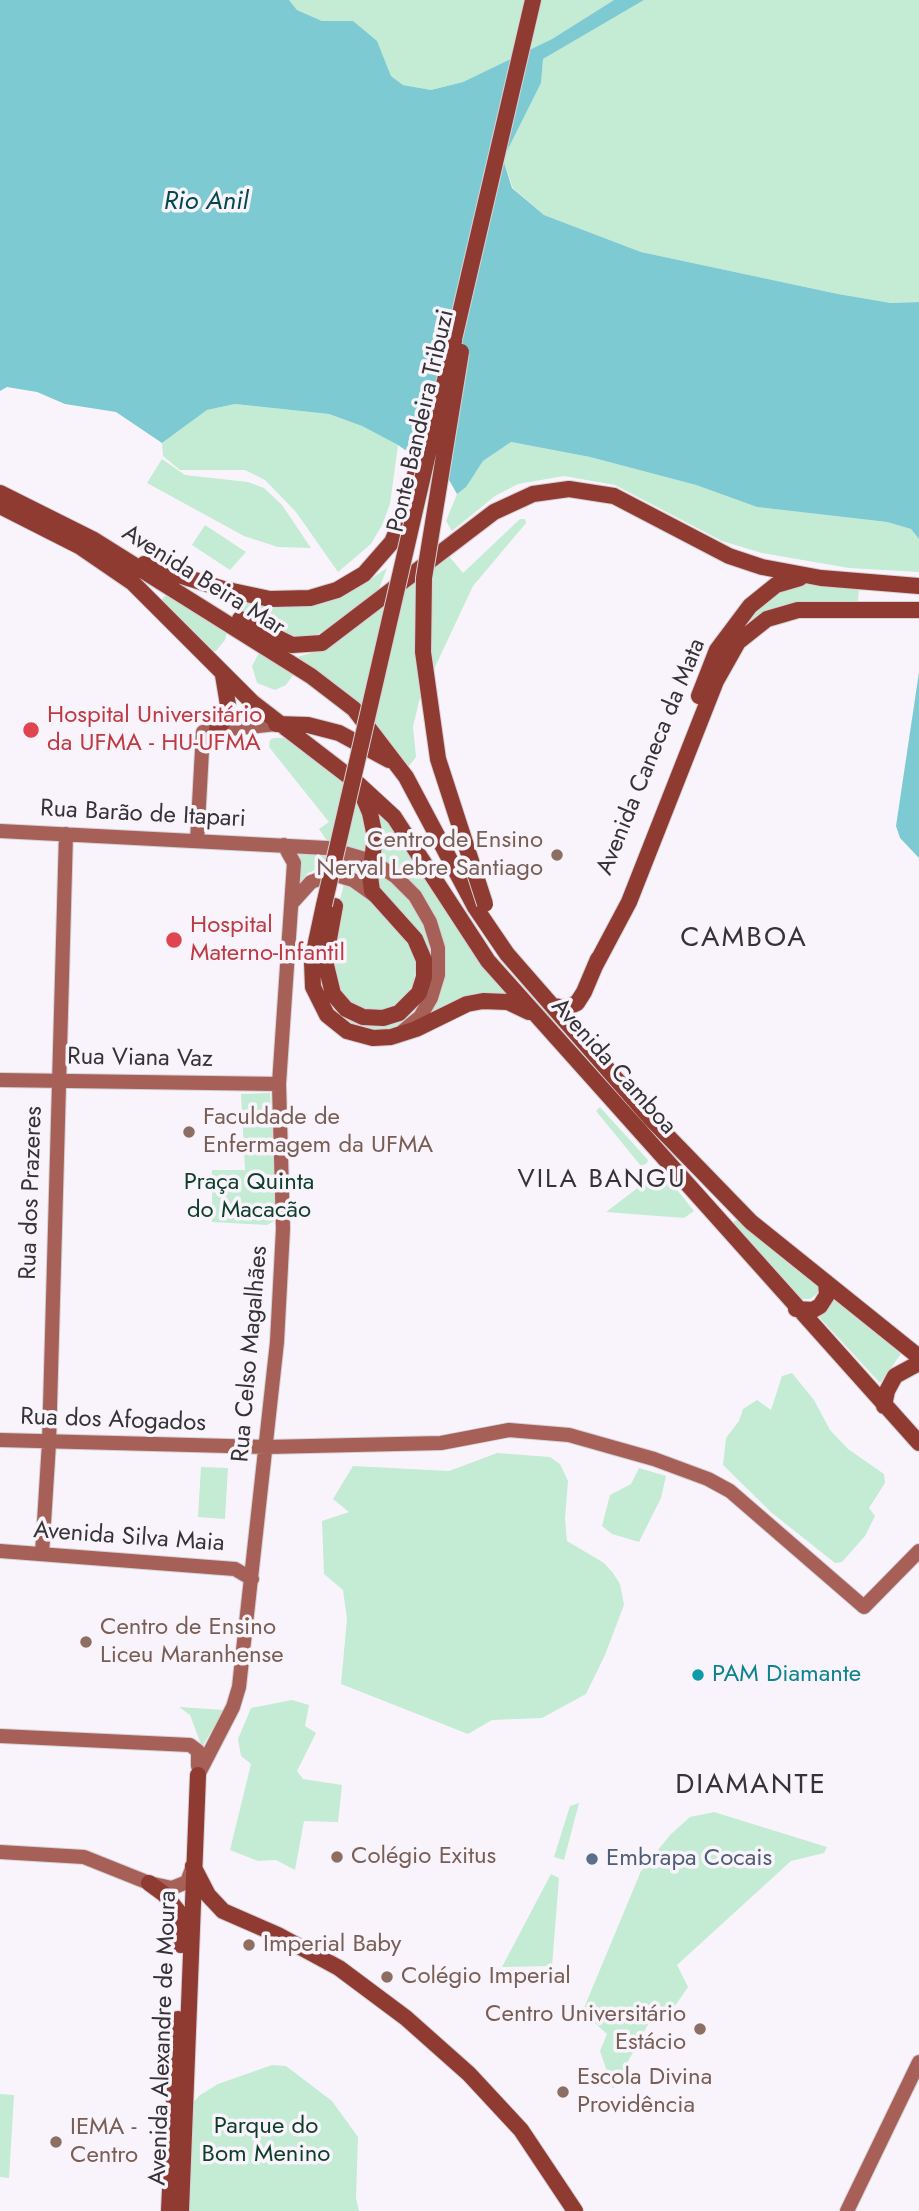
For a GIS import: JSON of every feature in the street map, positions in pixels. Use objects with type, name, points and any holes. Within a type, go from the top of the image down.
[{"type":"main road","name":"Ponte Bandeira Tribuzi","points":[[391,1037],[373,1038],[347,1031],[333,1020],[319,1002],[312,969],[329,906],[458,342],[533,0]]},
{"type":"main road","name":"Ponte Bandeira Tribuzi","points":[[458,342],[542,0]]},
{"type":"main road","points":[[94,540],[142,564],[253,596],[293,600],[323,595],[364,574],[387,550],[400,526],[458,342]]},
{"type":"main road","points":[[458,342],[424,578],[423,652],[438,759],[485,904],[505,952]]},
{"type":"main road","points":[[158,581],[282,642],[301,646],[314,645],[329,639],[503,507],[533,494],[569,489],[593,490],[624,500],[740,560],[774,570],[821,578],[919,586]]},
{"type":"main road","name":"Avenida Beira Mar","points":[[0,493],[94,540],[311,676],[340,696],[368,726]]},
{"type":"main road","name":"Avenida Beira Mar","points":[[0,506],[79,546],[132,583],[276,724]]},
{"type":"main road","name":"Avenida Caneca da Mata","points":[[579,1035],[588,984],[629,902],[723,641],[761,595],[788,580],[821,578]]},
{"type":"main road","points":[[711,679],[738,642],[767,619],[798,610],[919,611]]},
{"type":"main road","points":[[210,731],[228,705],[223,675]]},
{"type":"main road","points":[[276,724],[324,728],[354,739],[400,767]]},
{"type":"main road","name":"Avenida Camboa","points":[[276,724],[356,782],[394,817],[410,838],[473,943],[796,1309],[919,1443]]},
{"type":"main road","name":"Avenida Camboa","points":[[368,726],[400,767],[475,907],[505,952],[651,1119],[751,1222],[919,1357]]},
{"type":"main road","points":[[311,750],[313,737],[324,728]]},
{"type":"main road","points":[[356,782],[374,827],[370,882],[374,895]]},
{"type":"main road","name":"Ponte Bandeira Tribuzi","points":[[329,906],[325,961],[330,989],[350,1012],[370,1018],[388,1017],[404,1010],[417,997],[425,966],[415,939],[374,895]]},
{"type":"main road","name":"Avenida Caneca da Mata","points":[[553,1006],[573,1006],[588,984]]},
{"type":"main road","points":[[391,1037],[409,1032],[467,1004],[483,1001],[514,1004],[537,1017]]},
{"type":"main road","points":[[796,1309],[813,1310],[820,1306],[827,1295],[826,1282]]},
{"type":"main road","points":[[884,1406],[887,1391],[895,1376],[919,1363]]},
{"type":"main road","name":"Avenida Alexandre de Moura","points":[[181,2211],[198,1775]]},
{"type":"main road","points":[[193,1866],[208,1895],[223,1911],[278,1935],[339,1968],[406,2018],[469,2074],[521,2130],[575,2211]]},
{"type":"main road","name":"Avenida Alexandre de Moura","points":[[149,1883],[175,1906],[182,1929],[169,2211]]},
{"type":"street","points":[[197,841],[210,731],[276,724]]},
{"type":"street","name":"Rua Barão de Itapari","points":[[0,831],[284,845]]},
{"type":"street","name":"Rua dos Prazeres","points":[[42,1554],[49,1443],[66,834]]},
{"type":"street","points":[[284,845],[327,848],[372,860],[397,877],[415,896],[430,922],[438,948],[438,975],[431,998],[412,1025],[391,1037]]},
{"type":"street","name":"Rua Celso Magalhães","points":[[198,1775],[233,1707],[239,1687],[267,1447],[283,1230],[279,1084],[294,863],[284,845]]},
{"type":"street","name":"Ponte Bandeira Tribuzi","points":[[292,904],[305,886],[316,879],[334,874],[353,880],[374,895]]},
{"type":"street","name":"Rua Viana Vaz","points":[[0,1080],[279,1084]]},
{"type":"street","name":"Rua dos Afogados","points":[[0,1440],[267,1447],[441,1443],[509,1430],[569,1435],[653,1459],[708,1479],[730,1491],[864,1607],[919,1551]]},
{"type":"street","name":"Avenida Silva Maia","points":[[0,1551],[235,1569],[252,1579]]},
{"type":"street","points":[[0,1736],[187,1745],[198,1753],[198,1775]]},
{"type":"street","points":[[0,1852],[84,1857],[149,1883],[180,1887],[188,1880],[193,1866]]},
{"type":"street","points":[[847,2211],[919,2062]]},
{"type":"street","points":[[856,2211],[919,2080]]},
{"type":"green space","points":[[289,0],[614,0],[552,39],[463,82],[431,90],[403,85],[391,76],[382,54],[353,21],[322,21],[297,10]]},
{"type":"green space","points":[[644,0],[919,0],[919,302],[891,303],[838,294],[641,252],[544,215],[513,188],[503,159],[541,83],[543,59]]},
{"type":"green space","points":[[235,404],[329,414],[362,426],[398,445],[390,504],[382,525],[371,544],[338,572],[296,512],[265,480],[245,470],[180,470],[163,456],[162,443],[207,410]]},
{"type":"green space","points":[[511,442],[590,457],[696,485],[757,507],[887,522],[911,529],[919,539],[919,572],[849,568],[762,553],[722,541],[615,485],[564,476],[518,484],[495,496],[452,531],[446,521],[457,494],[466,486],[483,461]]},
{"type":"green space","points":[[162,459],[185,475],[248,482],[264,488],[282,505],[311,548],[278,547],[244,536],[147,483]]},
{"type":"green space","points":[[520,519],[525,519],[526,523],[473,586],[419,701],[413,727],[416,757],[408,767],[294,658],[331,647],[448,555],[463,573]]},
{"type":"green space","points":[[205,525],[246,552],[230,570],[192,545]]},
{"type":"green space","points":[[387,568],[379,589],[337,625],[305,640],[285,635],[223,601],[299,605],[329,598],[362,585]]},
{"type":"green space","points":[[802,582],[859,588],[858,602],[813,601],[779,606],[764,612],[741,629],[754,609],[777,590]]},
{"type":"green space","points":[[167,594],[227,632],[225,640],[216,651],[211,652],[160,601]]},
{"type":"green space","points":[[260,651],[293,675],[286,685],[275,690],[257,683],[252,666]]},
{"type":"green space","points":[[284,738],[343,781],[363,808],[369,830],[365,851],[329,844],[319,829],[329,822],[269,747],[270,740]]},
{"type":"green space","points":[[375,806],[384,815],[469,947],[515,1000],[429,1016],[439,996],[444,950],[442,937],[433,912],[420,892],[380,855]]},
{"type":"green space","points":[[305,849],[362,863],[361,868],[357,872],[325,866],[308,873],[298,885],[298,854]]},
{"type":"green space","points":[[379,873],[402,889],[421,916],[431,947],[430,986],[406,1023],[386,1033],[359,1030],[328,1007],[329,997],[385,1023],[428,974],[382,894],[374,875]]},
{"type":"green space","points":[[344,884],[368,896],[411,944],[416,959],[414,982],[403,1002],[389,1010],[364,1010],[349,1003],[331,978],[338,907]]},
{"type":"green space","name":"Praça Quinta do Macacão","points":[[270,1093],[276,1193],[274,1221],[267,1225],[212,1222],[212,1170],[245,1170],[241,1094]]},
{"type":"green space","points":[[600,1107],[648,1160],[647,1163],[641,1166],[596,1111]]},
{"type":"green space","points":[[661,1170],[694,1211],[684,1218],[606,1212]]},
{"type":"green space","points":[[741,1218],[820,1285],[817,1294],[810,1299],[802,1299],[731,1223]]},
{"type":"green space","points":[[835,1297],[901,1354],[880,1383],[819,1317]]},
{"type":"green space","points":[[792,1373],[814,1400],[830,1430],[848,1449],[884,1474],[885,1483],[869,1508],[875,1516],[865,1536],[842,1562],[835,1563],[772,1513],[723,1465],[726,1438],[739,1421],[743,1409],[757,1400],[771,1410],[782,1376]]},
{"type":"green space","points":[[497,1453],[550,1457],[560,1464],[568,1481],[565,1518],[567,1541],[604,1563],[613,1573],[620,1584],[624,1605],[605,1655],[586,1694],[542,1718],[492,1720],[468,1734],[341,1684],[347,1619],[343,1590],[324,1574],[322,1521],[349,1512],[333,1499],[353,1466],[449,1471]]},
{"type":"green space","points":[[201,1467],[228,1468],[225,1519],[198,1517]]},
{"type":"green space","points":[[639,1468],[666,1476],[661,1498],[639,1542],[612,1534],[602,1526],[610,1495],[631,1484]]},
{"type":"green space","points":[[292,1700],[309,1705],[305,1726],[316,1733],[297,1771],[303,1779],[342,1785],[338,1822],[304,1821],[295,1870],[276,1860],[258,1861],[230,1850],[251,1764],[241,1756],[238,1739],[251,1708]]},
{"type":"green space","points":[[179,1707],[224,1710],[202,1747],[190,1715]]},
{"type":"green space","points":[[579,1803],[564,1860],[554,1857],[570,1806]]},
{"type":"green space","points":[[714,1812],[827,1847],[824,1853],[791,1861],[677,1965],[688,1987],[664,2022],[650,2021],[613,2089],[600,2051],[607,2034],[589,2018],[584,2008],[641,1871],[671,1834],[690,1817]]},
{"type":"green space","points":[[551,1874],[559,1878],[552,1966],[502,1967]]},
{"type":"green space","name":"Parque do Bom Menino","points":[[272,2065],[286,2066],[332,2101],[358,2137],[356,2198],[359,2211],[189,2211],[193,2103],[200,2095],[218,2084]]},
{"type":"green space","points":[[0,2094],[14,2095],[9,2178],[0,2177]]},
{"type":"water","name":"Rio Anil","points":[[0,0],[289,0],[297,10],[322,21],[353,21],[377,41],[391,76],[403,85],[431,90],[463,82],[552,39],[614,0],[644,0],[543,59],[541,83],[503,159],[512,188],[544,215],[641,252],[838,294],[891,303],[919,302],[919,539],[911,529],[887,522],[757,507],[696,485],[590,457],[511,442],[483,461],[466,487],[457,494],[449,480],[398,445],[362,426],[329,414],[235,404],[207,410],[162,443],[116,412],[65,404],[37,392],[7,387],[0,391]]},
{"type":"water","points":[[919,672],[919,858],[900,838],[896,826]]},
{"type":"place","name":"Hospital Universitário da UFMA - HU-UFMA","points":[[31,730]]},
{"type":"place","name":"Centro de Ensino Nerval Lebre Santiago","points":[[557,855]]},
{"type":"place","name":"Hospital Materno-Infantil","points":[[174,940]]},
{"type":"place","name":"Faculdade de Enfermagem da UFMA","points":[[189,1132]]},
{"type":"place","name":"Centro de Ensino Liceu Maranhense","points":[[86,1642]]},
{"type":"place","name":"PAM Diamante","points":[[698,1675]]},
{"type":"place","name":"Colégio Exitus","points":[[337,1857]]},
{"type":"place","name":"Embrapa Cocais","points":[[592,1859]]},
{"type":"place","name":"Imperial Baby","points":[[249,1945]]},
{"type":"place","name":"Colégio Imperial","points":[[387,1977]]},
{"type":"place","name":"Centro Universitário Estácio","points":[[700,2029]]},
{"type":"place","name":"Escola Divina Providência","points":[[563,2092]]},
{"type":"place","name":"IEMA - Centro","points":[[56,2142]]},
{"type":"district","name":"CAMBOA","points":[[744,939]]},
{"type":"district","name":"VILA BANGU","points":[[602,1181]]},
{"type":"district","name":"DIAMANTE","points":[[751,1786]]}]
